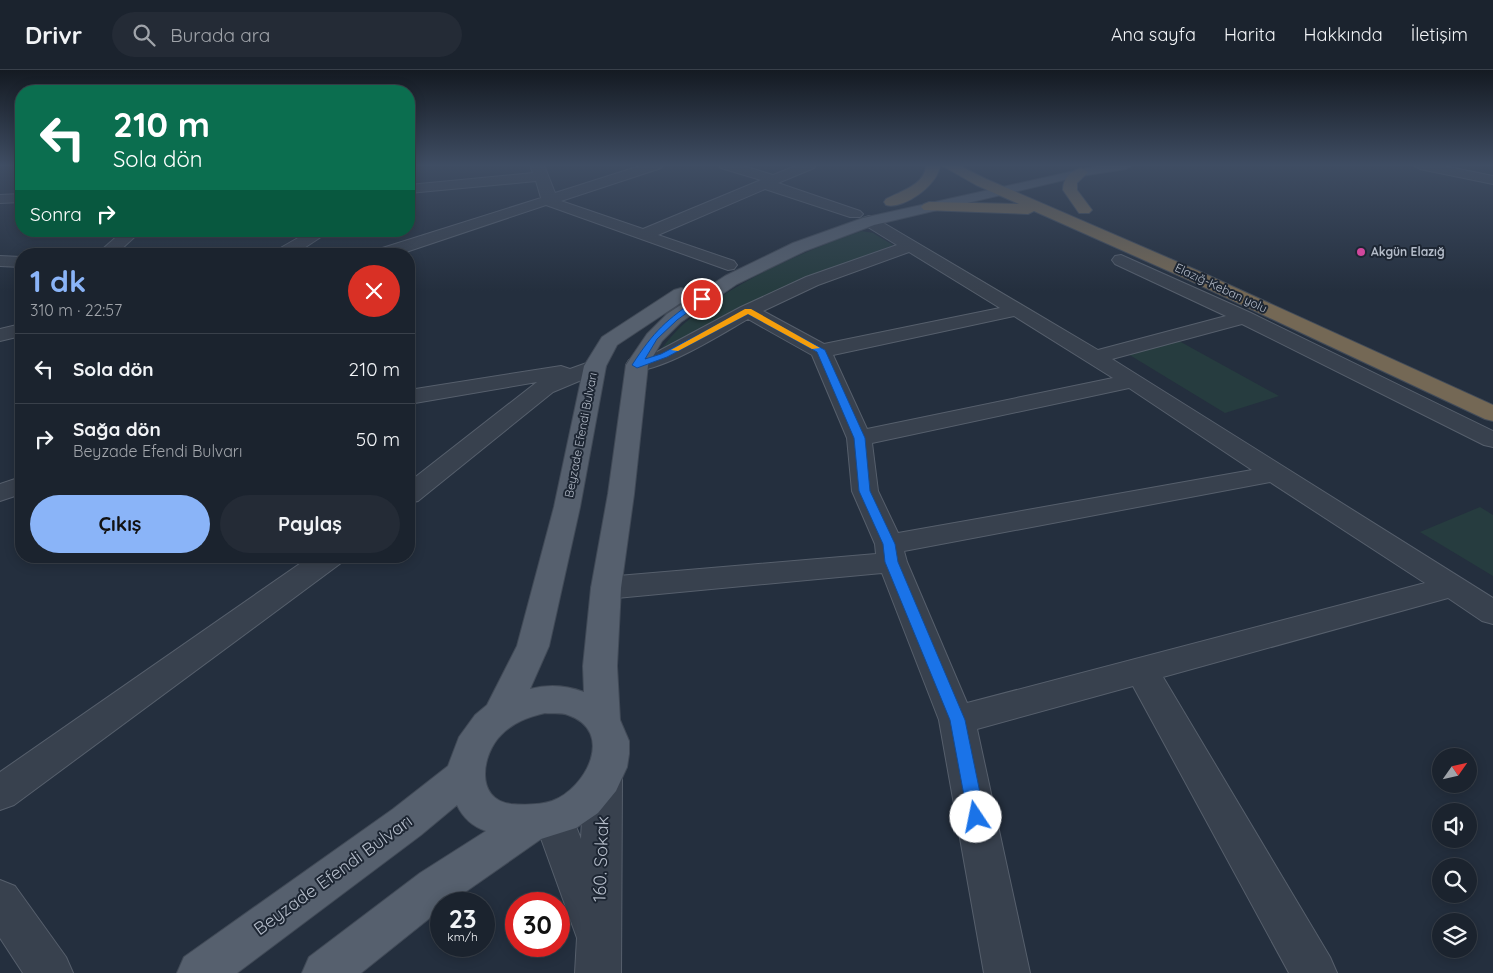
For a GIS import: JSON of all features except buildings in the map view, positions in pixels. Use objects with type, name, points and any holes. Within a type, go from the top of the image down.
[{"type":"highway","points":[[1006,207],[1046,210]]},
{"type":"highway","name":"Elazığ-Keban yolu","points":[[1043,207],[1493,414]]},
{"type":"highway","name":"Elazığ-Keban yolu","points":[[1077,207],[1493,398]]},
{"type":"main road","name":"Beyzade Efendi Bulvarı","points":[[602,721],[600,666],[606,588],[621,494],[637,365],[654,338],[674,318],[731,280],[881,207]]},
{"type":"main road","name":"Beyzade Efendi Bulvarı","points":[[500,715],[532,646],[567,507],[594,366],[609,341],[704,279],[796,235],[862,217],[928,207]]},
{"type":"main road","points":[[326,973],[434,888],[543,821],[574,809],[591,795],[603,779],[610,763],[611,748],[609,734],[602,721],[588,708],[568,701],[545,699],[522,704],[500,715],[485,727],[474,742],[467,759],[465,776],[471,796],[485,812],[506,822],[543,821]]},
{"type":"main road","name":"Beyzade Efendi Bulvarı","points":[[200,973],[407,822],[465,776]]},
{"type":"street","points":[[401,248],[529,207]]},
{"type":"street","points":[[566,207],[728,266]]},
{"type":"street","points":[[643,234],[709,207]]},
{"type":"street","points":[[836,207],[862,217],[1095,357],[1493,613]]},
{"type":"street","points":[[112,248],[126,237]]},
{"type":"street","points":[[293,248],[312,237]]},
{"type":"street","points":[[637,365],[664,356],[748,311],[812,281],[910,246]]},
{"type":"street","points":[[1120,260],[1244,317],[1493,440]]},
{"type":"street","points":[[0,261],[15,262]]},
{"type":"street","points":[[821,350],[1017,310]]},
{"type":"street","points":[[748,311],[821,350],[860,438],[865,491],[957,720],[1007,973]]},
{"type":"street","points":[[1095,357],[1244,317]]},
{"type":"street","points":[[0,335],[15,331]]},
{"type":"street","points":[[415,396],[539,382],[594,366]]},
{"type":"street","points":[[415,490],[539,382]]},
{"type":"street","points":[[860,438],[1133,382]]},
{"type":"street","points":[[606,588],[890,553],[1276,473]]},
{"type":"street","points":[[0,493],[15,487]]},
{"type":"street","points":[[0,793],[320,563]]},
{"type":"street","points":[[957,720],[1451,587]]},
{"type":"street","points":[[1142,671],[1314,973]]},
{"type":"street","name":"160. Sokak","points":[[599,956],[603,779]]},
{"type":"street","name":"160. Sokak","points":[[543,821],[599,956]]},
{"type":"street","points":[[0,901],[50,973]]},
{"type":"green space","points":[[862,231],[873,233],[893,245],[764,296],[657,354],[682,326],[705,307],[725,294],[793,258]]},
{"type":"green space","points":[[1179,341],[1279,396],[1225,413],[1128,354]]},
{"type":"green space","points":[[1480,507],[1493,515],[1493,576],[1420,532]]},
{"type":"slow traffic","points":[[675,350],[748,311],[815,348]]},
{"type":"place","name":"Akgün Elazığ","points":[[1361,252]]},
{"type":"route","points":[[702,299],[674,318],[654,338],[637,365],[664,356],[748,311],[821,350],[860,438],[865,491],[889,544],[892,562],[957,720],[976,817]]}]
